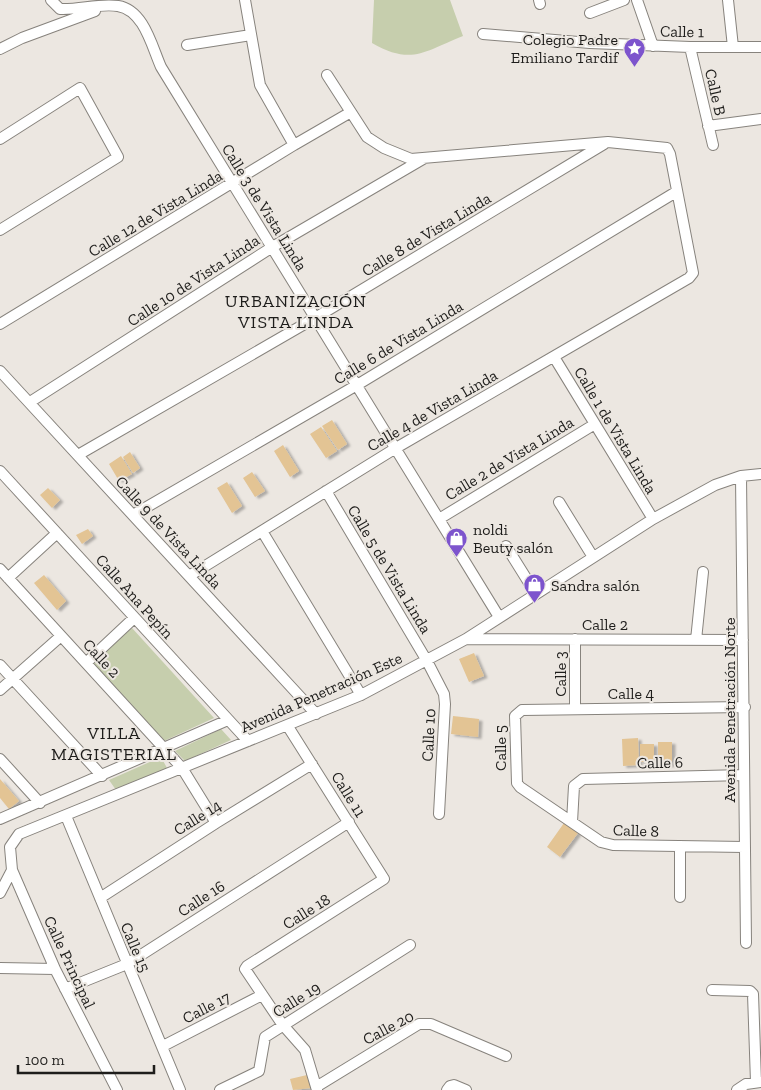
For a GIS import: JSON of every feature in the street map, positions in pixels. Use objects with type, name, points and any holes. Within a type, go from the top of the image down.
[{"type":"street","name":"Calle 3 de Vista Linda","points":[[52,0],[54,5],[60,9],[119,6],[129,10],[137,17],[161,67],[232,183],[274,246],[315,318],[499,617]]},
{"type":"street","points":[[245,0],[260,84],[294,145]]},
{"type":"street","points":[[590,13],[624,0]]},
{"type":"street","points":[[638,0],[653,46]]},
{"type":"street","points":[[728,0],[733,46]]},
{"type":"street","points":[[0,49],[22,38],[108,6]]},
{"type":"street","name":"Calle 1","points":[[484,34],[653,46],[761,47]]},
{"type":"street","points":[[187,44],[251,35]]},
{"type":"street","name":"Calle B","points":[[690,47],[713,145]]},
{"type":"street","points":[[327,75],[367,137],[384,148],[411,159],[608,142],[668,148],[676,192]]},
{"type":"street","points":[[0,139],[80,88],[118,157],[0,230]]},
{"type":"street","name":"Calle 12 de Vista Linda","points":[[0,324],[351,112]]},
{"type":"street","points":[[708,126],[761,119]]},
{"type":"street","name":"Calle 8 de Vista Linda","points":[[78,455],[315,318],[608,142]]},
{"type":"street","name":"Calle 10 de Vista Linda","points":[[30,402],[274,246],[425,158]]},
{"type":"street","name":"Calle 4 de Vista Linda","points":[[189,576],[396,448],[689,278],[692,273],[676,192]]},
{"type":"street","name":"Calle 6 de Vista Linda","points":[[133,515],[357,385],[676,192]]},
{"type":"street","name":"Calle 1 de Vista Linda","points":[[554,357],[653,519]]},
{"type":"street","name":"Calle 9 de Vista Linda","points":[[0,371],[316,714]]},
{"type":"street","name":"Calle 2 de Vista Linda","points":[[439,519],[595,424]]},
{"type":"street","name":"Calle Ana Pepín","points":[[0,471],[248,741]]},
{"type":"street","name":"Avenida Penetración Este","points":[[12,842],[20,834],[361,695],[466,639],[653,519],[715,485],[742,476],[761,474]]},
{"type":"street","name":"Avenida Penetración Norte","points":[[742,476],[746,943]]},
{"type":"street","name":"Calle 5 de Vista Linda","points":[[326,491],[427,661]]},
{"type":"street","points":[[559,502],[593,557]]},
{"type":"street","points":[[262,531],[361,695]]},
{"type":"street","points":[[8,578],[58,533]]},
{"type":"street","points":[[506,546],[536,594]]},
{"type":"street","name":"Calle 2","points":[[0,569],[182,768],[216,823]]},
{"type":"street","points":[[696,640],[702,572]]},
{"type":"street","points":[[86,663],[134,618]]},
{"type":"street","points":[[0,690],[61,636]]},
{"type":"street","name":"Calle 2","points":[[466,639],[744,640]]},
{"type":"street","name":"Calle 3","points":[[575,708],[576,639]]},
{"type":"street","name":"Calle 10","points":[[427,661],[445,699],[439,814]]},
{"type":"street","points":[[0,665],[102,776]]},
{"type":"street","name":"Calle 4","points":[[518,713],[522,710],[575,708],[745,707]]},
{"type":"street","name":"Calle 5","points":[[517,783],[515,716],[518,713]]},
{"type":"street","points":[[0,819],[228,720]]},
{"type":"street","name":"Calle 11","points":[[287,725],[384,879]]},
{"type":"street","points":[[0,759],[40,803]]},
{"type":"street","name":"Calle 14","points":[[100,898],[312,764]]},
{"type":"street","name":"Calle 6","points":[[572,822],[574,786],[583,779],[744,775]]},
{"type":"street","name":"Calle 8","points":[[517,783],[606,844],[744,847]]},
{"type":"street","name":"Calle 15","points":[[66,816],[180,1090]]},
{"type":"street","name":"Calle 16","points":[[65,989],[126,964],[349,822]]},
{"type":"street","name":"Calle Principal","points":[[12,842],[10,847],[12,870],[55,969],[117,1090]]},
{"type":"street","points":[[680,846],[680,897]]},
{"type":"street","points":[[0,893],[12,870]]},
{"type":"street","name":"Calle 18","points":[[262,995],[245,969],[247,966],[384,879]]},
{"type":"street","name":"Calle 19","points":[[220,1090],[259,1071],[265,1037],[282,1024],[410,945]]},
{"type":"street","points":[[0,968],[55,969]]},
{"type":"street","points":[[712,990],[750,991],[754,997],[758,1012],[758,1082],[746,1084],[737,1090]]},
{"type":"street","points":[[262,995],[282,1024],[307,1054],[316,1088]]},
{"type":"street","name":"Calle 17","points":[[163,1046],[262,995]]},
{"type":"street","name":"Calle 20","points":[[316,1088],[419,1024],[431,1024],[506,1056]]},
{"type":"street","points":[[447,1090],[450,1086],[454,1085],[466,1090]]},
{"type":"green space","points":[[374,0],[450,0],[463,36],[418,54],[398,54],[386,50],[372,43]]},
{"type":"green space","points":[[132,628],[214,718],[164,741],[92,662]]},
{"type":"green space","points":[[221,729],[231,740],[185,761],[175,751]]},
{"type":"green space","points":[[161,757],[167,768],[116,790],[109,780]]},
{"type":"building","points":[[332,420],[347,444],[338,450],[322,426]]},
{"type":"building","points":[[321,427],[337,451],[326,458],[310,434]]},
{"type":"building","points":[[283,445],[299,471],[290,477],[274,451]]},
{"type":"building","points":[[130,452],[140,468],[133,473],[123,457]]},
{"type":"building","points":[[121,456],[132,474],[119,481],[109,464]]},
{"type":"building","points":[[252,472],[265,491],[255,497],[243,478]]},
{"type":"building","points":[[227,482],[242,506],[232,513],[217,488]]},
{"type":"building","points":[[48,488],[60,500],[52,508],[40,495]]},
{"type":"building","points":[[88,529],[93,536],[82,544],[76,535]]},
{"type":"building","points":[[44,575],[66,601],[57,610],[34,583]]},
{"type":"building","points":[[474,653],[484,676],[469,682],[459,659]]},
{"type":"building","points":[[453,716],[479,719],[478,737],[451,734]]},
{"type":"building","points":[[638,738],[639,765],[623,766],[622,739]]},
{"type":"building","points":[[658,742],[672,742],[672,765],[664,765],[664,761],[658,761]]},
{"type":"building","points":[[640,744],[654,744],[654,767],[646,767],[646,762],[640,762]]},
{"type":"building","points":[[0,779],[19,801],[9,809],[0,798]]},
{"type":"building","points":[[564,823],[578,833],[560,857],[547,847]]},
{"type":"building","points":[[307,1075],[311,1088],[293,1090],[290,1079]]},
{"type":"place","name":"Colegio Padre Emiliano Tardif","points":[[634,67]]},
{"type":"place","name":"noldi Beuty salón","points":[[457,557]]},
{"type":"place","name":"Sandra salón","points":[[535,604]]},
{"type":"district","name":"URBANIZACIÓN VISTA LINDA","points":[[296,311]]},
{"type":"district","name":"VILLA MAGISTERIAL","points":[[114,743]]}]
